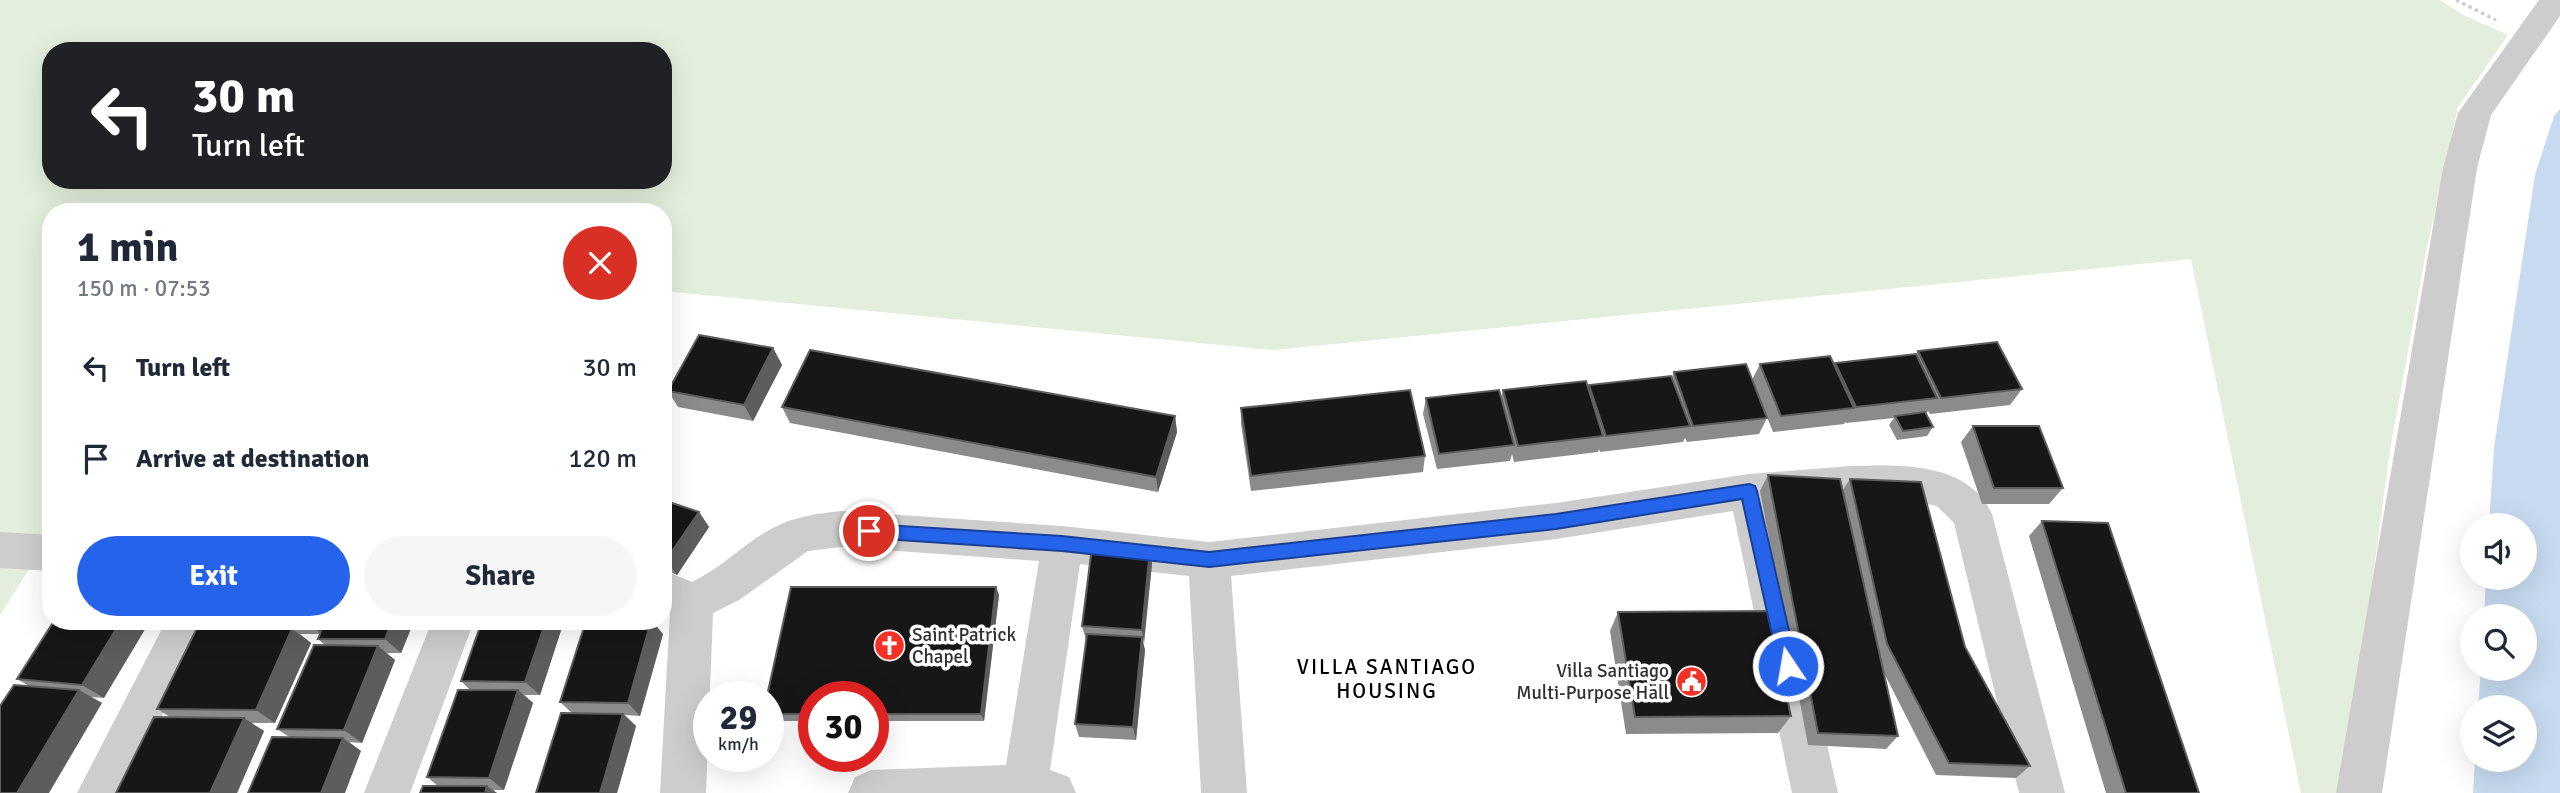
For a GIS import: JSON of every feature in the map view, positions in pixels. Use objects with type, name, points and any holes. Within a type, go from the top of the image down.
[{"type":"street","points":[[2359,793],[2460,168],[2475,113],[2555,0]]},
{"type":"street","points":[[683,793],[678,595],[724,587],[786,541],[806,533],[841,529],[1062,544],[1209,560],[1556,521],[1749,491],[1844,484],[1926,484],[1951,493],[1972,514],[2042,793]]},
{"type":"street","points":[[1749,491],[1815,793]]},
{"type":"street","points":[[872,793],[1039,790],[1062,544]]},
{"type":"street","points":[[0,550],[42,552]]},
{"type":"street","points":[[1209,560],[1224,793]]},
{"type":"street","points":[[100,793],[182,630]]},
{"type":"street","points":[[387,793],[450,630]]},
{"type":"green space","points":[[0,0],[2440,0],[2463,15],[2508,35],[2458,107],[2426,252],[2390,450],[2361,667],[2352,793],[2301,793],[2191,259],[1273,350],[672,292],[672,203],[42,203],[42,548],[0,615]]},
{"type":"water","points":[[2560,109],[2560,793],[2473,793],[2474,772],[2537,772],[2537,695],[2479,695],[2480,681],[2537,681],[2537,604],[2485,604],[2485,590],[2537,590],[2537,513],[2490,513],[2494,448],[2535,175],[2554,116]]},
{"type":"building","points":[[699,335],[773,348],[744,405],[672,392],[672,384]]},
{"type":"building","points":[[1997,342],[2022,389],[1941,398],[1918,351]]},
{"type":"building","points":[[810,350],[1175,416],[1156,477],[782,407]]},
{"type":"building","points":[[1916,354],[1937,398],[1856,407],[1835,363]]},
{"type":"building","points":[[1830,356],[1854,408],[1781,416],[1760,364]]},
{"type":"building","points":[[1746,364],[1767,418],[1693,426],[1674,372]]},
{"type":"building","points":[[1671,376],[1690,426],[1606,436],[1589,385]]},
{"type":"building","points":[[1586,381],[1603,436],[1518,446],[1503,390]]},
{"type":"building","points":[[1410,390],[1425,456],[1251,476],[1241,408]]},
{"type":"building","points":[[1499,390],[1514,445],[1439,454],[1426,398]]},
{"type":"building","points":[[1925,412],[1933,427],[1903,431],[1895,416]]},
{"type":"building","points":[[1973,426],[2039,426],[2063,488],[1994,488]]},
{"type":"building","points":[[1768,475],[1840,479],[1898,736],[1818,733]]},
{"type":"building","points":[[1850,479],[1921,482],[1965,647],[2030,766],[1949,763],[1887,644]]},
{"type":"building","points":[[672,503],[699,512],[672,551]]},
{"type":"building","points":[[2042,521],[2108,523],[2199,793],[2126,793]]},
{"type":"building","points":[[1092,547],[1150,549],[1142,630],[1082,626]]},
{"type":"building","name":"Saint Patrick Chapel","points":[[791,587],[996,587],[981,714],[889,714],[889,681],[798,681],[798,714],[784,714],[784,681],[770,681]]},
{"type":"building","name":"Villa Santiago Multi-Purpose Hall","points":[[1767,611],[1791,716],[1635,717],[1618,612]]},
{"type":"building","points":[[48,630],[116,630],[82,685],[17,679]]},
{"type":"building","points":[[196,630],[292,630],[256,710],[157,709]]},
{"type":"building","points":[[322,630],[388,630],[385,639],[318,639]]},
{"type":"building","points":[[479,630],[543,630],[525,682],[461,681]]},
{"type":"building","points":[[583,630],[648,630],[628,703],[560,702]]},
{"type":"building","points":[[1087,634],[1142,637],[1133,727],[1075,724]]},
{"type":"building","points":[[314,645],[378,646],[344,730],[277,729]]},
{"type":"building","points":[[14,685],[79,690],[17,793],[0,793],[0,706]]},
{"type":"building","points":[[458,690],[518,690],[489,778],[427,777]]},
{"type":"building","points":[[561,713],[623,714],[600,793],[536,793]]},
{"type":"building","points":[[154,717],[244,718],[210,793],[116,793]]},
{"type":"building","points":[[272,737],[343,738],[321,793],[248,793]]},
{"type":"building","points":[[423,786],[487,786],[485,793],[420,793]]},
{"type":"place","name":"Saint Patrick Chapel","points":[[889,646]]},
{"type":"place","name":"Villa Santiago Multi-Purpose Hall","points":[[1692,682]]},
{"type":"district","name":"VILLA SANTIAGO HOUSING","points":[[1387,679]]},
{"type":"route","points":[[869,531],[1062,544],[1209,560],[1556,521],[1749,491],[1788,666]]}]
